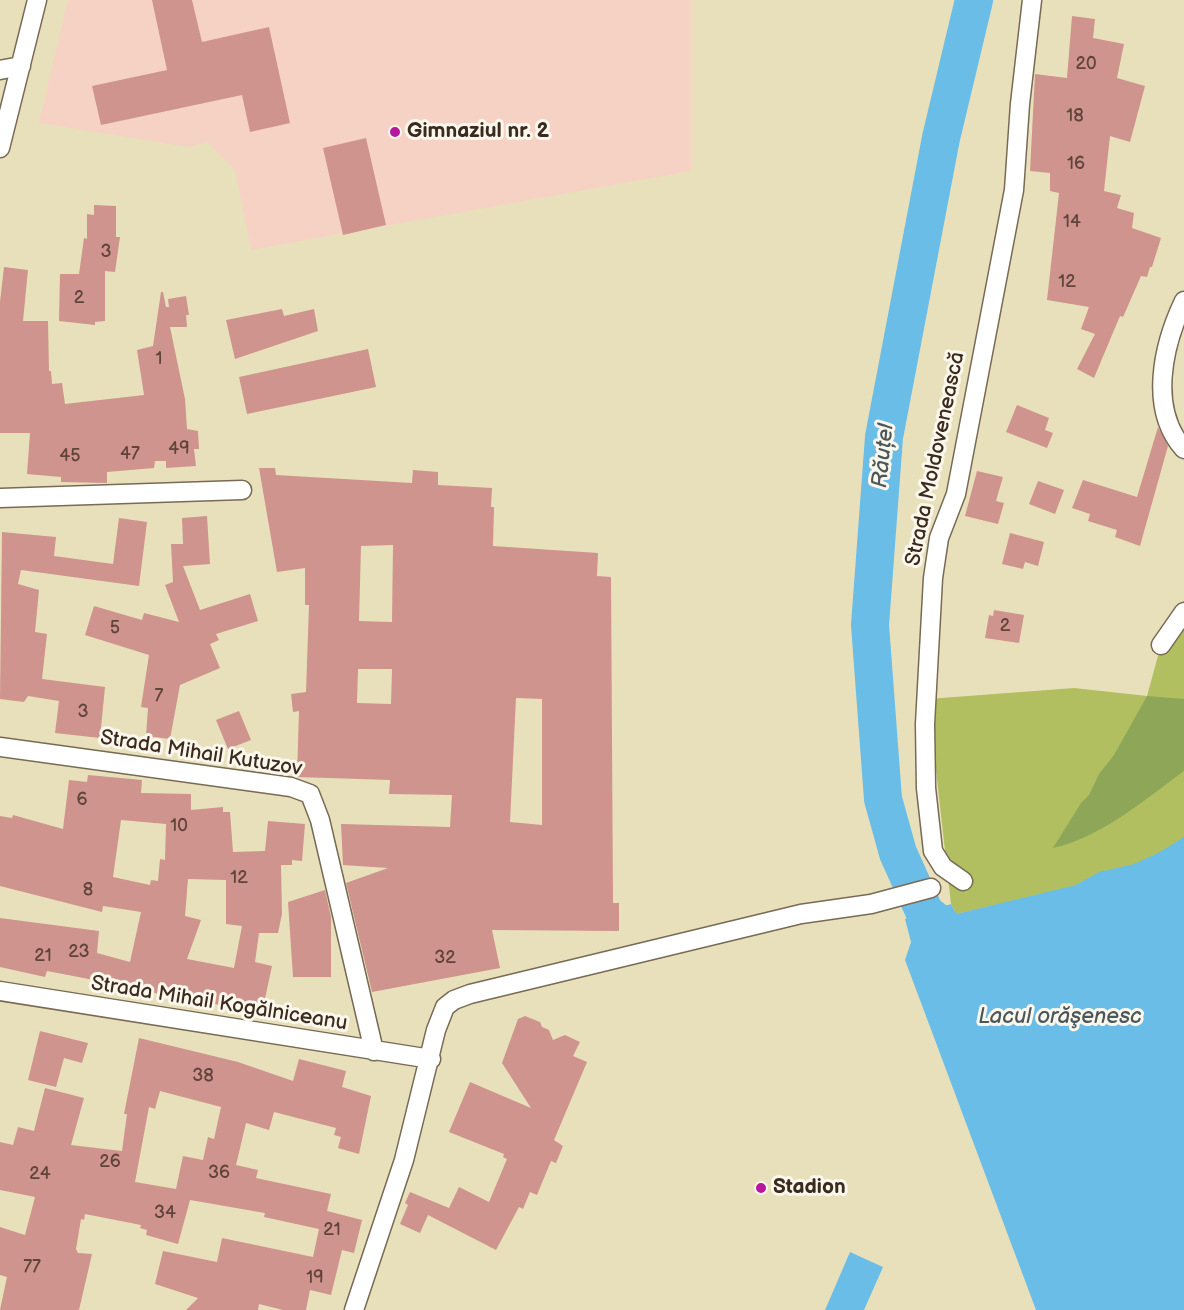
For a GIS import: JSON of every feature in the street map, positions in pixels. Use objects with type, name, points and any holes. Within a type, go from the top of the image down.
[{"type":"street","points":[[0,148],[37,0]]},
{"type":"street","name":"Strada Moldovenească","points":[[963,881],[944,867],[933,851],[929,826],[925,724],[933,578],[939,538],[956,494],[1011,211],[1032,0]]},
{"type":"street","points":[[0,70],[21,66]]},
{"type":"street","points":[[1184,301],[1166,352],[1163,387],[1166,415],[1184,449]]},
{"type":"street","points":[[0,498],[242,490]]},
{"type":"street","points":[[1161,645],[1184,612]]},
{"type":"street","name":"Strada Mihail Kutuzov","points":[[0,747],[291,788],[310,794],[320,820],[374,1051]]},
{"type":"street","points":[[354,1310],[404,1160],[431,1059],[436,1030],[445,1007],[454,1000],[801,914],[891,900],[931,888]]},
{"type":"street","name":"Strada Mihail Kogălniceanu","points":[[0,991],[431,1059]]},
{"type":"shaded area","name":"Gimnaziul nr. 2","points":[[68,0],[691,0],[691,171],[251,250],[235,170],[207,142],[189,147],[39,123]]},
{"type":"green space","points":[[1184,605],[1184,847],[1145,872],[956,914],[951,904],[928,699],[1074,688],[1147,696],[1161,645]]},
{"type":"green space","points":[[1147,696],[1184,699],[1184,771],[1105,826],[1071,843],[1053,848],[1081,803],[1089,795],[1099,774],[1114,755]]},
{"type":"water","name":"Lacul orăşenesc","points":[[1184,837],[1184,1310],[1036,1310],[905,960],[911,942],[905,919],[951,904],[956,914],[1076,885],[1099,872],[1134,864]]},
{"type":"water","points":[[850,1252],[883,1267],[864,1310],[825,1310]]},
{"type":"building","points":[[152,0],[192,0],[202,42],[269,27],[290,123],[250,132],[242,95],[101,125],[92,86],[167,70]]},
{"type":"building","points":[[1072,16],[1095,19],[1093,38],[1124,44],[1117,78],[1145,86],[1130,142],[1110,136],[1104,191],[1121,195],[1117,208],[1134,213],[1132,228],[1161,238],[1152,267],[1147,277],[1141,276],[1123,317],[1120,316],[1094,378],[1077,369],[1095,334],[1081,329],[1089,307],[1047,300],[1059,193],[1050,191],[1050,173],[1030,171],[1035,74],[1067,78]]},
{"type":"building","points":[[366,138],[386,225],[343,235],[323,148]]},
{"type":"building","points":[[94,205],[116,206],[116,237],[120,237],[115,272],[105,271],[105,321],[95,322],[95,325],[59,321],[60,274],[79,274],[84,238],[87,239],[87,214],[94,215]]},
{"type":"building","points":[[4,267],[28,270],[23,321],[48,321],[49,371],[51,371],[52,384],[62,383],[65,404],[144,395],[137,350],[153,346],[161,292],[163,292],[166,307],[169,307],[168,299],[186,296],[189,315],[186,315],[187,327],[170,327],[185,399],[187,429],[198,431],[199,449],[194,449],[196,466],[166,468],[166,461],[155,461],[154,468],[107,472],[107,483],[61,482],[61,477],[27,474],[30,433],[0,433],[0,302]]},
{"type":"building","points":[[282,309],[284,316],[314,309],[318,331],[235,359],[226,320]]},
{"type":"building","points":[[368,349],[376,387],[247,414],[239,377]]},
{"type":"building","points":[[1017,405],[1049,418],[1045,430],[1053,433],[1047,448],[1006,432]]},
{"type":"building","points":[[1158,427],[1168,446],[1140,546],[1115,537],[1117,530],[1088,521],[1090,514],[1072,508],[1083,480],[1137,497]]},
{"type":"building","points":[[259,468],[275,468],[276,475],[412,483],[413,470],[438,472],[438,485],[492,488],[493,546],[598,553],[597,576],[611,577],[613,903],[619,903],[619,931],[492,930],[500,968],[372,992],[346,883],[388,868],[343,865],[341,824],[450,827],[452,795],[389,794],[390,780],[297,777],[299,711],[293,712],[291,694],[306,692],[309,605],[305,605],[305,568],[277,572]],"holes":[[[393,545],[392,622],[359,621],[361,546]],[[358,669],[392,669],[391,704],[357,703]],[[516,698],[542,699],[542,825],[510,822]]]},
{"type":"building","points":[[977,471],[1003,477],[996,501],[1004,503],[998,524],[965,516]]},
{"type":"building","points":[[1038,481],[1064,490],[1055,514],[1029,504]]},
{"type":"building","points":[[207,516],[210,564],[183,566],[200,610],[250,594],[258,621],[216,634],[219,640],[210,644],[220,668],[180,685],[170,739],[146,736],[148,708],[141,707],[149,655],[85,635],[94,606],[142,620],[144,613],[179,622],[165,585],[173,582],[171,544],[183,544],[182,518]]},
{"type":"building","points":[[119,518],[147,522],[139,586],[21,570],[18,584],[39,590],[35,632],[47,634],[42,679],[105,687],[100,738],[55,733],[59,701],[28,696],[24,702],[0,699],[2,532],[56,537],[54,556],[113,564]]},
{"type":"building","points":[[1010,533],[1044,542],[1038,566],[1025,562],[1023,569],[1002,564]]},
{"type":"building","points":[[994,610],[1024,615],[1019,643],[985,638],[989,615],[993,616]]},
{"type":"building","points":[[239,711],[251,740],[228,749],[216,720]]},
{"type":"building","points":[[88,775],[142,780],[141,793],[191,794],[191,810],[223,807],[223,812],[230,812],[233,852],[265,851],[268,821],[305,824],[302,861],[292,860],[292,865],[281,865],[282,914],[278,933],[259,933],[255,962],[272,966],[263,1008],[221,1000],[220,1005],[149,992],[148,997],[94,980],[47,971],[45,977],[0,967],[0,918],[99,931],[97,953],[130,962],[141,912],[103,906],[102,912],[0,886],[0,816],[12,818],[13,815],[63,829],[69,780],[87,782]],"holes":[[[121,820],[166,824],[165,860],[160,859],[158,881],[151,880],[150,885],[113,877]],[[188,879],[226,880],[226,924],[242,926],[234,968],[187,959],[201,920],[185,916]]]},
{"type":"building","points":[[325,890],[331,917],[331,977],[293,977],[288,902]]},
{"type":"building","points":[[525,1016],[540,1022],[542,1027],[549,1030],[553,1040],[565,1035],[580,1042],[573,1056],[587,1062],[554,1140],[563,1146],[556,1163],[551,1161],[537,1195],[530,1192],[523,1209],[519,1207],[496,1250],[428,1215],[420,1233],[400,1224],[408,1205],[405,1203],[410,1192],[449,1208],[459,1187],[489,1202],[507,1159],[503,1157],[504,1154],[449,1132],[470,1082],[531,1108],[502,1063],[518,1019]]},
{"type":"building","points":[[40,1031],[88,1043],[82,1063],[64,1058],[56,1087],[28,1080]]},
{"type":"building","points":[[139,1038],[238,1062],[293,1081],[299,1059],[346,1071],[342,1087],[371,1096],[359,1154],[338,1148],[341,1137],[334,1135],[336,1128],[274,1112],[269,1130],[246,1123],[236,1165],[258,1170],[256,1178],[331,1194],[327,1211],[362,1220],[354,1253],[342,1250],[331,1295],[310,1290],[306,1310],[283,1310],[259,1304],[258,1310],[186,1310],[198,1298],[155,1284],[163,1251],[217,1262],[222,1238],[313,1257],[319,1229],[264,1217],[265,1213],[190,1200],[178,1244],[146,1235],[147,1230],[140,1228],[141,1225],[85,1214],[84,1220],[81,1219],[76,1249],[78,1253],[92,1254],[79,1310],[0,1310],[7,1277],[0,1275],[0,1227],[25,1235],[35,1197],[0,1190],[0,1142],[13,1145],[18,1127],[34,1131],[45,1088],[84,1098],[71,1145],[122,1151],[127,1114],[124,1114]],"holes":[[[160,1091],[221,1107],[214,1139],[208,1137],[203,1160],[183,1156],[176,1189],[135,1182],[149,1107],[155,1109]]]},
{"type":"waterway","name":"Răuțel","points":[[966,944],[925,913],[898,853],[883,799],[870,625],[884,437],[941,138],[974,0]]},
{"type":"place","name":"Gimnaziul nr. 2","points":[[395,132]]},
{"type":"place","name":"Stadion","points":[[761,1188]]}]
